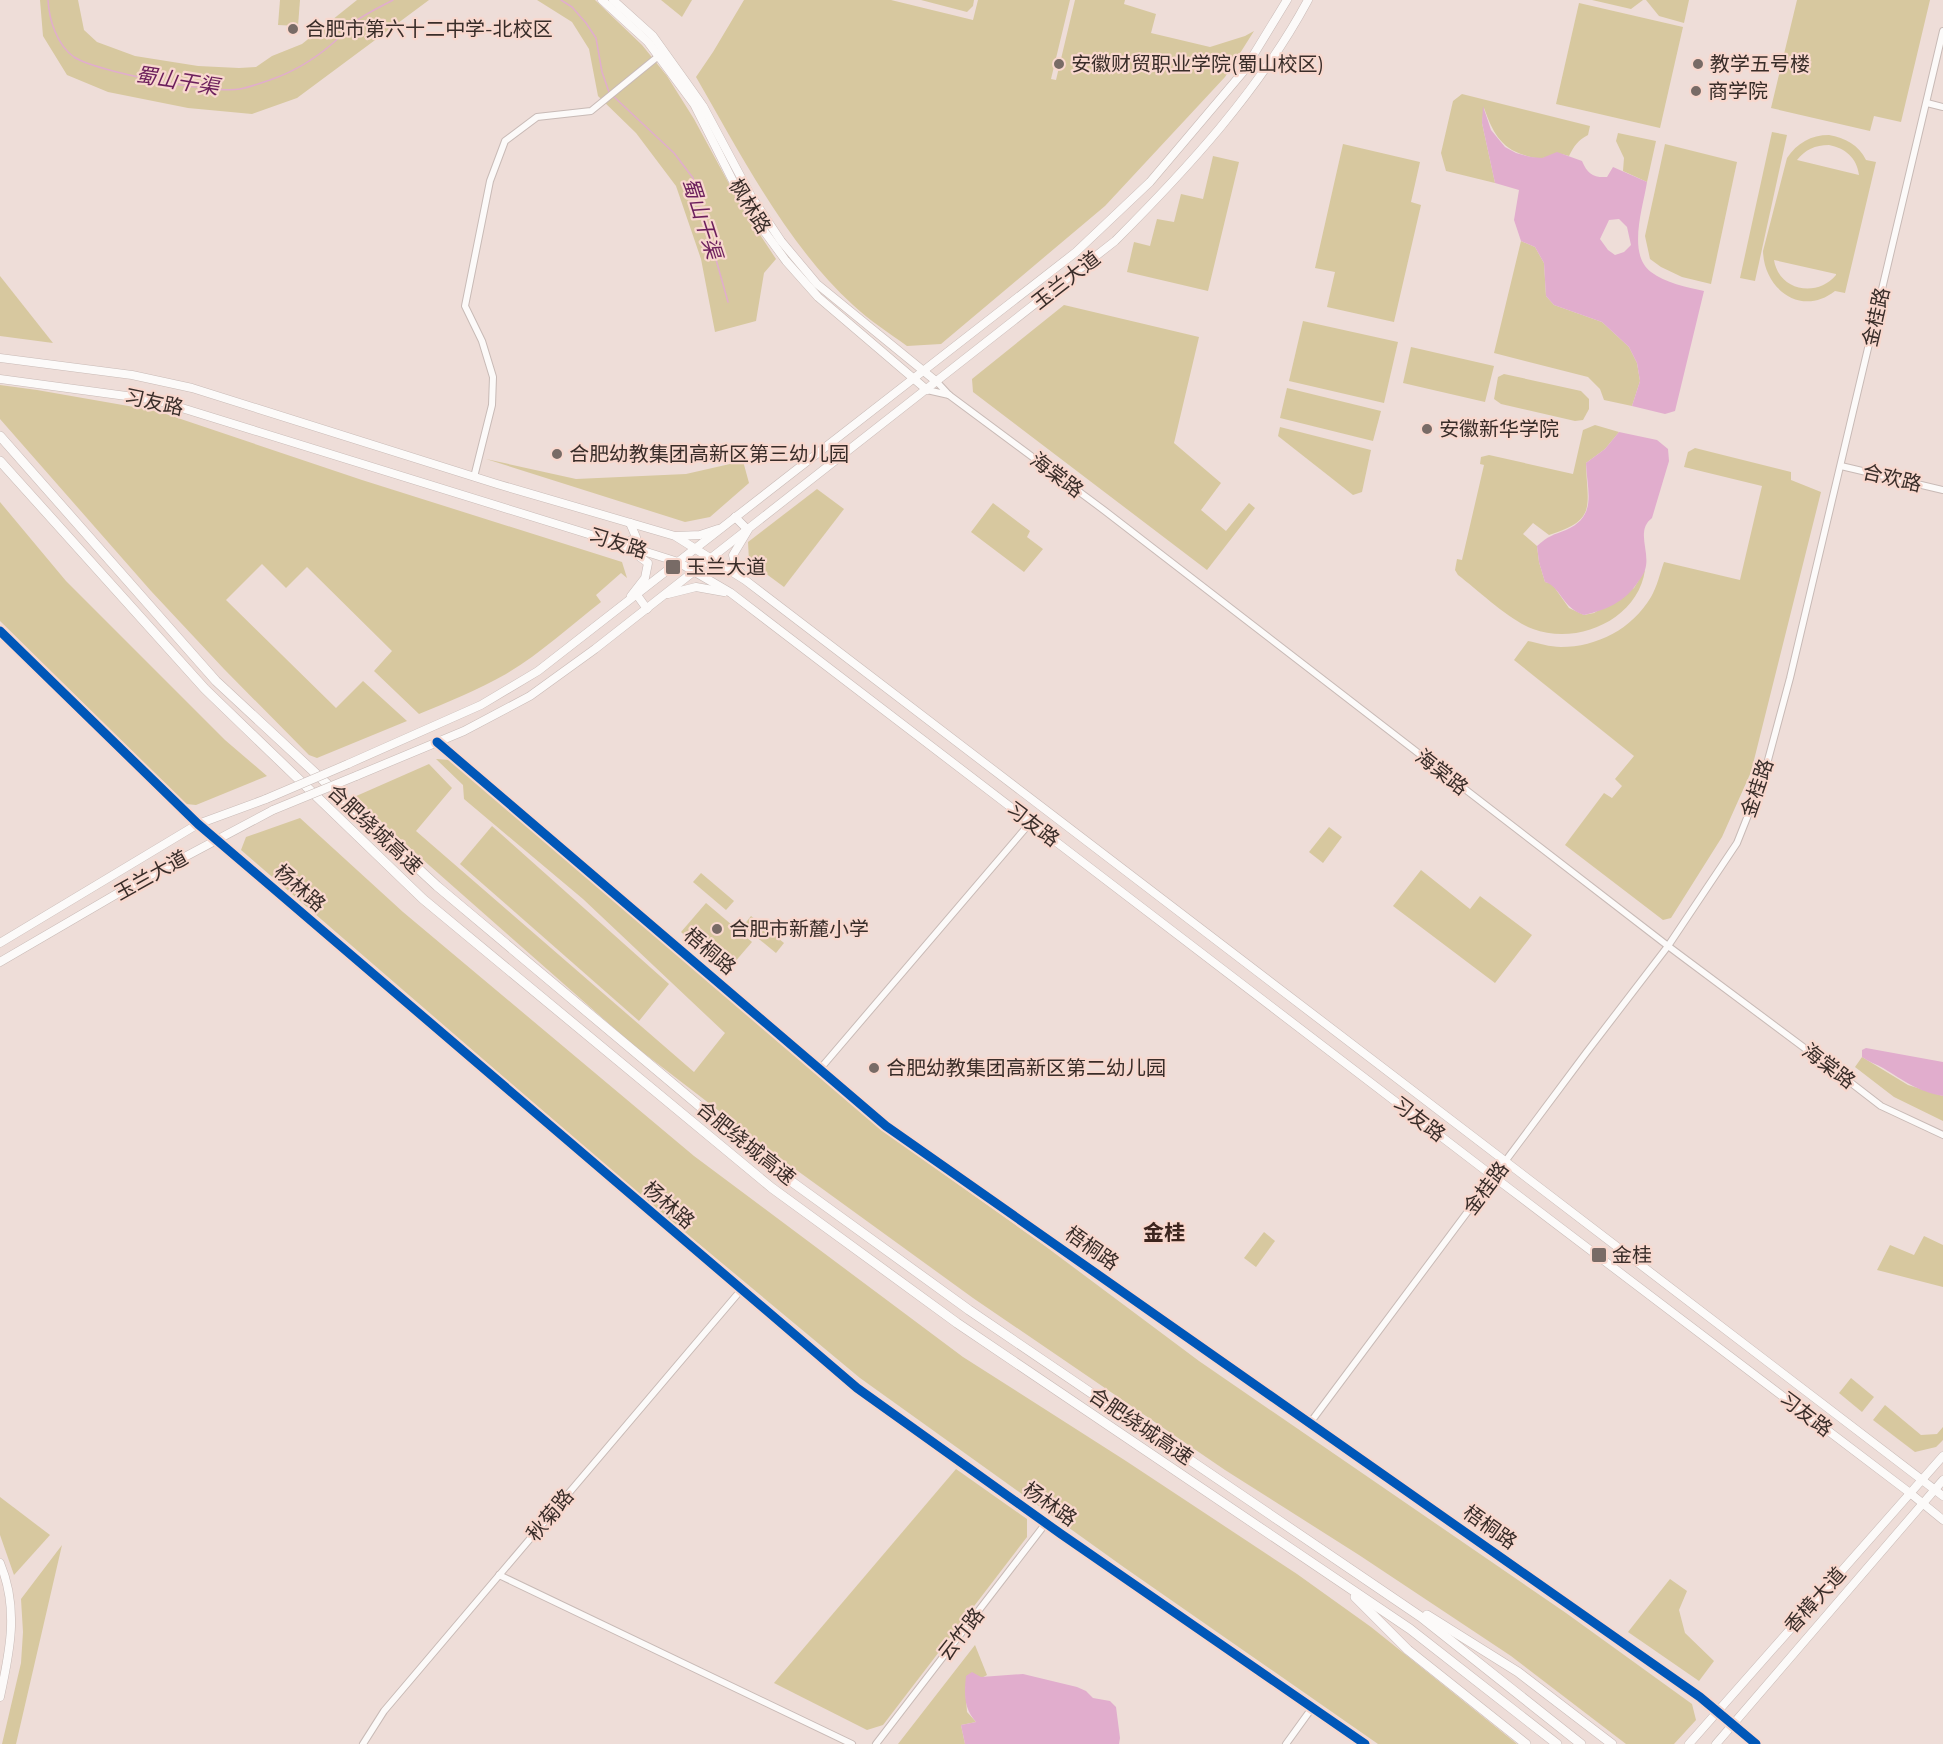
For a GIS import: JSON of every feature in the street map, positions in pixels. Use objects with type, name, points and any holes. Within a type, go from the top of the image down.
[{"type":"highway","name":"合肥绕城高速","points":[[0,436],[216,681],[436,886],[777,1171],[969,1310],[1421,1617],[1581,1744]]},
{"type":"highway","name":"合肥绕城高速","points":[[0,461],[205,689],[423,899],[772,1188],[957,1323],[1410,1629],[1557,1744]]},
{"type":"highway","points":[[1350,1568],[1518,1672],[1612,1744]]},
{"type":"highway","points":[[1338,1580],[1408,1650],[1526,1744]]},
{"type":"main road","name":"枫林路","points":[[602,0],[661,53],[702,106],[751,196],[781,241],[817,285],[937,381]]},
{"type":"main road","name":"枫林路","points":[[613,0],[653,36],[661,53],[694,104],[745,205],[786,261],[818,297],[927,390]]},
{"type":"main road","name":"玉兰大道","points":[[0,943],[198,824],[266,799],[481,705],[538,671],[1076,252],[1150,182],[1243,72],[1287,0]]},
{"type":"main road","name":"玉兰大道","points":[[0,962],[132,885],[273,810],[464,731],[530,696],[595,650],[1115,241],[1172,184],[1252,87],[1297,21],[1308,0]]},
{"type":"main road","name":"习友路","points":[[0,358],[132,375],[192,388],[474,477],[675,536],[745,580],[1943,1496]]},
{"type":"main road","name":"习友路","points":[[0,379],[156,400],[678,562],[731,593],[1943,1520]]},
{"type":"main road","points":[[735,517],[748,530],[733,555],[736,567],[745,580]]},
{"type":"main road","points":[[624,605],[645,578],[648,563],[624,545],[636,537],[630,523]]},
{"type":"main road","points":[[675,536],[700,535],[723,527]]},
{"type":"main road","points":[[664,596],[696,587],[731,593]]},
{"type":"main road","points":[[637,595],[647,609]]},
{"type":"main road","name":"香樟大道","points":[[1689,1744],[1943,1456]]},
{"type":"main road","name":"香樟大道","points":[[1716,1744],[1943,1480]]},
{"type":"main road","points":[[0,1563],[8,1582],[12,1620],[9,1657],[0,1697]]},
{"type":"street","name":"金桂路","points":[[1310,1423],[1668,946],[1737,843],[1764,775],[1790,678],[1943,31]]},
{"type":"street","points":[[474,477],[492,405],[493,377],[482,341],[465,306],[490,181],[505,141],[537,117],[591,111],[661,53]]},
{"type":"street","points":[[1927,103],[1943,107]]},
{"type":"street","name":"海棠路","points":[[937,381],[949,395],[1105,511],[1668,946],[1881,1106],[1943,1136]]},
{"type":"street","name":"海棠路","points":[[927,390],[949,395]]},
{"type":"street","name":"合欢路","points":[[1841,466],[1943,490]]},
{"type":"street","name":"杨林路","points":[[0,632],[216,840],[857,1388],[1046,1523],[1365,1744]]},
{"type":"street","name":"梧桐路","points":[[437,742],[886,1126],[1717,1710],[1756,1744]]},
{"type":"street","points":[[820,1069],[1030,822]]},
{"type":"street","name":"秋菊路","points":[[363,1744],[384,1711],[741,1290]]},
{"type":"street","name":"云竹路","points":[[876,1744],[1046,1523]]},
{"type":"street","points":[[499,1575],[852,1744]]},
{"type":"street","points":[[1287,1744],[1312,1707]]},
{"type":"shaded area","points":[[40,0],[78,0],[84,30],[97,42],[135,56],[198,66],[239,68],[256,67],[272,56],[302,44],[357,0],[429,0],[297,98],[252,114],[188,108],[108,92],[67,75],[43,36]]},
{"type":"shaded area","points":[[280,0],[300,0],[298,26],[278,25]]},
{"type":"shaded area","points":[[537,0],[595,0],[642,45],[667,76],[694,119],[741,206],[776,259],[764,273],[756,321],[715,332],[701,259],[676,186],[636,133],[598,96],[589,49],[572,22]]},
{"type":"shaded area","points":[[661,0],[692,0],[682,17]]},
{"type":"shaded area","points":[[744,0],[891,0],[973,20],[978,0],[1070,0],[1051,79],[1056,80],[1075,0],[1125,0],[1124,4],[1156,14],[1151,33],[1210,47],[1254,31],[1225,77],[1105,206],[941,344],[907,346],[853,305],[807,255],[766,197],[696,77]]},
{"type":"shaded area","points":[[921,0],[974,0],[973,6],[967,12]]},
{"type":"shaded area","points":[[1592,0],[1643,0],[1631,9]]},
{"type":"shaded area","points":[[1646,0],[1689,0],[1684,23],[1659,16]]},
{"type":"shaded area","points":[[1797,0],[1930,0],[1901,122],[1874,116],[1870,131],[1771,108]]},
{"type":"shaded area","points":[[1579,3],[1683,27],[1660,128],[1556,104]]},
{"type":"shaded area","points":[[1462,94],[1590,126],[1588,135],[1577,144],[1569,156],[1557,154],[1543,158],[1531,157],[1516,152],[1503,143],[1490,124],[1484,108],[1482,123],[1495,183],[1446,171],[1441,153],[1453,101]]},
{"type":"shaded area","points":[[1483,106],[1491,130],[1505,147],[1516,153],[1542,158],[1557,152],[1582,161],[1588,172],[1594,176],[1607,177],[1613,167],[1647,182],[1638,230],[1640,254],[1644,264],[1651,272],[1663,279],[1704,291],[1675,411],[1665,414],[1632,406],[1640,381],[1637,363],[1629,347],[1602,322],[1554,305],[1546,296],[1544,263],[1535,247],[1521,241],[1514,220],[1519,190],[1495,183],[1482,123]],"holes":[[[1619,219],[1627,227],[1631,245],[1624,252],[1615,255],[1600,239],[1609,220]]]},
{"type":"shaded area","points":[[1772,132],[1787,135],[1755,281],[1740,278]]},
{"type":"shaded area","points":[[1618,133],[1656,141],[1647,182],[1623,171],[1624,158],[1616,141]]},
{"type":"shaded area","points":[[1829,135],[1846,140],[1860,150],[1866,160],[1876,162],[1845,293],[1835,291],[1810,301],[1798,300],[1778,288],[1770,277],[1763,251],[1787,158],[1805,141],[1816,136]],"holes":[[[1829,145],[1849,155],[1856,164],[1859,175],[1797,160],[1811,149]],[[1774,260],[1836,274],[1836,275],[1819,287],[1800,288],[1783,279]]]},
{"type":"shaded area","points":[[1343,144],[1420,162],[1411,202],[1421,205],[1394,322],[1327,307],[1335,272],[1315,268]]},
{"type":"shaded area","points":[[1665,144],[1737,162],[1711,284],[1682,277],[1650,259],[1645,236]]},
{"type":"shaded area","points":[[1213,156],[1239,162],[1208,291],[1127,272],[1134,242],[1150,246],[1157,219],[1174,222],[1181,194],[1203,199]]},
{"type":"shaded area","points":[[1521,241],[1535,247],[1544,263],[1546,296],[1554,305],[1602,322],[1629,347],[1637,363],[1640,381],[1632,406],[1604,400],[1600,389],[1588,377],[1494,353]]},
{"type":"shaded area","points":[[0,276],[53,343],[0,336]]},
{"type":"shaded area","points":[[1064,305],[1199,337],[1174,443],[1221,483],[1201,510],[1226,531],[1249,503],[1255,508],[1207,570],[973,392],[972,379]]},
{"type":"shaded area","points":[[1303,321],[1398,342],[1384,403],[1289,381]]},
{"type":"shaded area","points":[[1411,347],[1494,366],[1485,402],[1403,383]]},
{"type":"shaded area","points":[[1504,374],[1581,391],[1589,399],[1589,409],[1583,420],[1575,421],[1501,404],[1494,399],[1498,377]]},
{"type":"shaded area","points":[[0,385],[157,411],[362,480],[622,562],[627,578],[621,573],[596,595],[601,602],[519,666],[463,696],[419,714],[374,671],[392,651],[307,567],[286,588],[262,564],[226,600],[336,708],[363,681],[407,721],[317,758],[309,755],[151,591],[0,419]]},
{"type":"shaded area","points":[[1287,388],[1381,411],[1373,441],[1280,418]]},
{"type":"shaded area","points":[[1595,425],[1619,432],[1605,449],[1586,463],[1588,501],[1583,517],[1565,529],[1549,535],[1533,523],[1523,534],[1537,546],[1545,582],[1552,584],[1569,608],[1584,615],[1594,613],[1634,588],[1645,570],[1640,587],[1631,602],[1618,615],[1586,631],[1568,634],[1533,629],[1504,612],[1458,575],[1455,570],[1457,559],[1462,560],[1484,465],[1480,464],[1481,457],[1489,455],[1573,474],[1583,430]]},
{"type":"shaded area","points":[[1280,427],[1371,450],[1362,492],[1353,495],[1278,436]]},
{"type":"shaded area","points":[[1619,432],[1657,440],[1668,449],[1669,461],[1652,518],[1645,529],[1646,563],[1643,575],[1621,600],[1600,611],[1584,615],[1571,608],[1555,588],[1545,582],[1537,546],[1583,518],[1587,510],[1589,493],[1586,463],[1605,449]]},
{"type":"shaded area","points":[[1695,448],[1791,472],[1791,480],[1821,492],[1751,772],[1722,837],[1671,918],[1663,920],[1565,845],[1604,793],[1612,798],[1622,786],[1615,779],[1634,756],[1514,660],[1528,641],[1557,647],[1588,644],[1624,627],[1651,597],[1664,562],[1740,580],[1762,486],[1684,467],[1688,452]]},
{"type":"shaded area","points":[[486,459],[576,479],[686,474],[743,461],[749,483],[710,517],[685,522]]},
{"type":"shaded area","points":[[817,489],[844,509],[784,587],[749,561],[748,542]]},
{"type":"shaded area","points":[[0,502],[66,581],[225,740],[267,776],[196,805],[186,804],[0,621]]},
{"type":"shaded area","points":[[993,503],[1030,531],[1027,537],[1043,549],[1024,572],[971,532]]},
{"type":"shaded area","points":[[436,759],[450,760],[879,1128],[1045,1246],[1199,1361],[1566,1613],[1692,1704],[1696,1720],[1674,1744],[1626,1744],[1511,1656],[1225,1470],[973,1298],[784,1161],[632,1044],[354,797],[429,764],[452,788],[416,831],[694,1072],[725,1033],[583,899],[464,799],[463,785]]},
{"type":"shaded area","points":[[300,818],[403,912],[694,1156],[963,1357],[1297,1574],[1371,1627],[1517,1744],[1378,1744],[1125,1568],[860,1378],[645,1199],[241,850],[246,837]]},
{"type":"shaded area","points":[[492,826],[669,984],[639,1021],[460,864]]},
{"type":"shaded area","points":[[1329,827],[1342,837],[1323,863],[1309,852]]},
{"type":"shaded area","points":[[1421,870],[1470,909],[1480,896],[1532,935],[1495,983],[1393,906]]},
{"type":"shaded area","points":[[701,873],[734,901],[726,910],[693,882]]},
{"type":"shaded area","points":[[706,903],[752,942],[727,971],[681,932]]},
{"type":"shaded area","points":[[751,916],[784,943],[776,953],[743,926]]},
{"type":"shaded area","points":[[1866,1048],[1943,1062],[1943,1096],[1918,1088],[1865,1059],[1862,1057],[1862,1050]]},
{"type":"shaded area","points":[[1862,1057],[1908,1085],[1943,1096],[1943,1121],[1894,1097],[1855,1067]]},
{"type":"shaded area","points":[[1264,1232],[1275,1241],[1256,1267],[1244,1258]]},
{"type":"shaded area","points":[[1924,1236],[1943,1245],[1943,1287],[1877,1270],[1890,1245],[1914,1255]]},
{"type":"shaded area","points":[[1851,1378],[1874,1397],[1862,1412],[1839,1393]]},
{"type":"shaded area","points":[[1885,1405],[1921,1435],[1937,1434],[1943,1427],[1943,1440],[1936,1447],[1915,1452],[1873,1420]]},
{"type":"shaded area","points":[[956,1469],[1027,1519],[1027,1537],[883,1725],[867,1730],[774,1683]]},
{"type":"shaded area","points":[[0,1497],[50,1535],[14,1575],[0,1535]]},
{"type":"shaded area","points":[[62,1545],[16,1744],[2,1744],[21,1663],[23,1632],[21,1599]]},
{"type":"shaded area","points":[[1670,1579],[1687,1591],[1679,1610],[1685,1633],[1714,1661],[1699,1681],[1628,1632]]},
{"type":"shaded area","points":[[975,1645],[987,1675],[965,1687],[967,1712],[976,1722],[961,1725],[965,1744],[898,1744]]},
{"type":"shaded area","points":[[972,1672],[981,1677],[1023,1674],[1077,1687],[1086,1691],[1093,1698],[1110,1701],[1116,1707],[1119,1744],[965,1744],[961,1725],[976,1722],[969,1712],[965,1695],[966,1676]]},
{"type":"waterway","name":"蜀山干渠","points":[[48,0],[55,32],[63,46],[74,57],[129,75],[181,85],[226,90],[252,86],[296,69],[336,41],[350,25],[393,0]]},
{"type":"waterway","name":"蜀山干渠","points":[[561,0],[572,7],[596,38],[602,72],[609,92]]},
{"type":"waterway","name":"蜀山干渠","points":[[612,95],[674,153],[693,178],[728,302]]},
{"type":"cycle path","points":[[0,631],[198,824],[857,1388],[1061,1534],[1365,1744]]},
{"type":"cycle path","points":[[437,742],[886,1126],[1700,1697],[1756,1744]]},
{"type":"place","name":"合肥市第六十二中学-北校区","points":[[293,29]]},
{"type":"place","name":"安徽财贸职业学院(蜀山校区)","points":[[1059,64]]},
{"type":"place","name":"教学五号楼","points":[[1698,64]]},
{"type":"place","name":"商学院","points":[[1696,91]]},
{"type":"place","name":"安徽新华学院","points":[[1427,429]]},
{"type":"place","name":"合肥幼教集团高新区第三幼儿园","points":[[557,454]]},
{"type":"place","name":"玉兰大道","points":[[673,567]]},
{"type":"place","name":"合肥市新麓小学","points":[[717,929]]},
{"type":"place","name":"合肥幼教集团高新区第二幼儿园","points":[[874,1068]]},
{"type":"place","name":"金桂","points":[[1599,1255]]},
{"type":"district","name":"金桂","points":[[1164,1233]]}]
